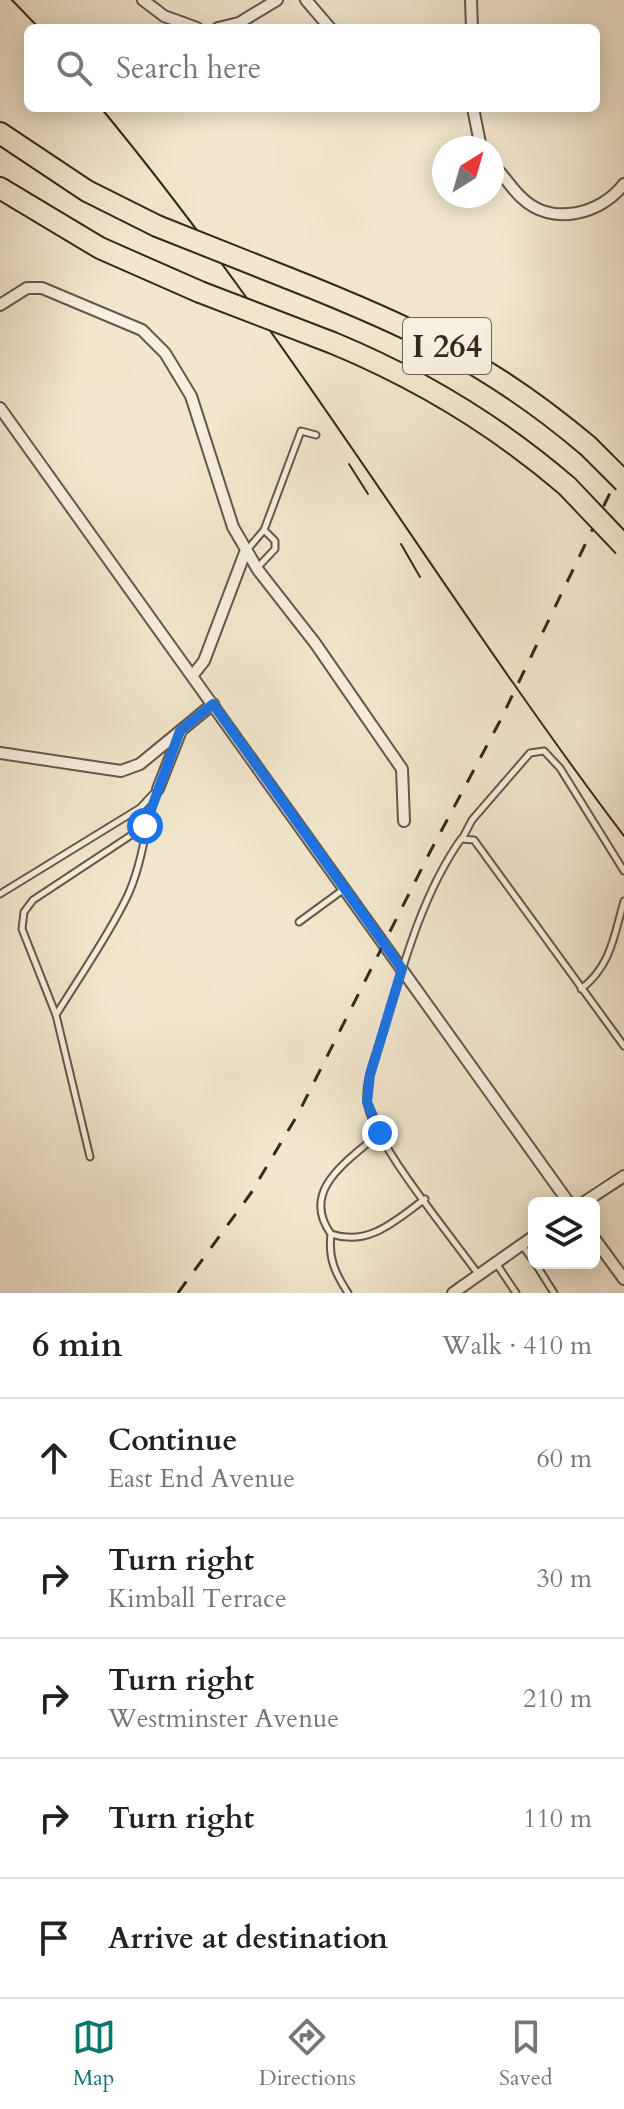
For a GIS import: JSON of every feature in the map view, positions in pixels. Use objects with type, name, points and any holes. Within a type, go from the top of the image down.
[{"type":"highway","name":"I 264","points":[[3,135],[87,191],[157,226],[438,341],[519,391],[588,446],[624,482]]},
{"type":"highway","name":"I 264","points":[[0,188],[100,248],[200,292],[405,374],[470,411],[567,486],[624,546]]},
{"type":"street","points":[[143,0],[164,16],[186,24]]},
{"type":"street","points":[[235,24],[277,0]]},
{"type":"street","points":[[306,0],[327,24]]},
{"type":"street","points":[[471,0],[472,24]]},
{"type":"street","points":[[474,112],[479,136]]},
{"type":"street","points":[[504,178],[523,200],[536,208],[561,214],[591,210],[605,203],[624,184]]},
{"type":"street","points":[[0,305],[17,292],[35,287],[142,330],[165,353],[191,396],[225,511],[246,550],[402,769],[404,821]]},
{"type":"street","points":[[0,408],[565,1197]]},
{"type":"street","points":[[193,675],[204,661],[246,550]]},
{"type":"street","points":[[0,753],[121,771],[140,764],[213,704]]},
{"type":"street","points":[[158,789],[180,731]]},
{"type":"street","points":[[592,1197],[624,1176]]},
{"type":"street","points":[[453,1293],[528,1240]]},
{"type":"street","points":[[600,1246],[624,1279]]},
{"type":"lane","points":[[246,550],[264,530],[301,431],[316,435]]},
{"type":"lane","points":[[257,568],[275,549],[275,541],[264,530]]},
{"type":"lane","points":[[478,1274],[380,1133],[367,1102],[370,1075],[402,969],[448,857],[472,820],[530,753],[544,751],[560,768],[624,871]]},
{"type":"lane","points":[[56,1015],[127,897],[143,855],[145,826],[158,789]]},
{"type":"lane","points":[[0,894],[140,808],[158,789]]},
{"type":"lane","points":[[90,1157],[56,1015],[27,948],[22,929],[24,912],[33,900],[145,826]]},
{"type":"lane","points":[[461,839],[474,840],[624,1046]]},
{"type":"lane","points":[[299,922],[344,888]]},
{"type":"lane","points":[[581,989],[595,978],[612,952],[624,901]]},
{"type":"lane","points":[[348,1293],[334,1273],[329,1251],[331,1234],[319,1211],[323,1191],[342,1167],[380,1133]]},
{"type":"lane","points":[[331,1234],[344,1239],[372,1235],[425,1199]]},
{"type":"lane","points":[[522,1244],[528,1253]]},
{"type":"lane","points":[[496,1263],[516,1293]]},
{"type":"lane","points":[[539,1269],[554,1293]]},
{"type":"tram line","points":[[12,0],[35,24]]},
{"type":"tram line","points":[[104,112],[238,285],[493,654],[624,836]]},
{"type":"tram line","points":[[349,464],[368,494]]},
{"type":"tram line","points":[[401,544],[420,577]]},
{"type":"railway","points":[[178,1293],[251,1193],[298,1114],[500,721],[624,464]]},
{"type":"route","points":[[145,826],[180,731],[213,704],[402,969],[370,1075],[367,1102],[380,1133]]}]
